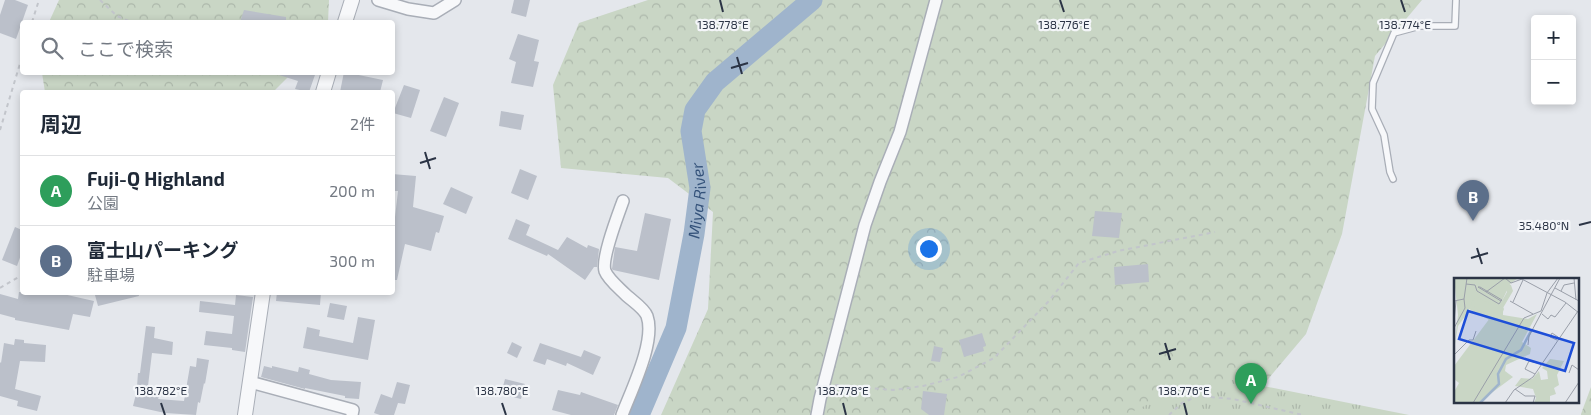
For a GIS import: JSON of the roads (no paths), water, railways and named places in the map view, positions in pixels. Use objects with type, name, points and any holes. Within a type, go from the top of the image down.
[{"type":"street","points":[[346,20],[352,0]]},
{"type":"street","points":[[378,0],[408,9],[434,13],[455,0]]},
{"type":"street","points":[[817,415],[865,225],[900,132],[936,0]]},
{"type":"street","points":[[324,90],[328,75]]},
{"type":"street","points":[[622,415],[636,384],[649,333],[647,315],[605,272],[605,263],[614,227],[623,201]]},
{"type":"street","points":[[245,415],[263,295]]},
{"type":"street","points":[[250,382],[353,410],[352,415]]},
{"type":"lane","points":[[1394,179],[1390,172],[1384,135],[1372,109],[1373,82],[1394,33],[1420,26],[1455,26],[1456,0]]},
{"type":"waterway","name":"Miya River","points":[[639,415],[676,328],[694,234],[700,188],[691,131],[695,110],[715,82],[812,0]]},
{"type":"place","name":"富士山パーキング","points":[[1473,221]]},
{"type":"place","name":"Fuji-Q Highland","points":[[1251,404]]}]
